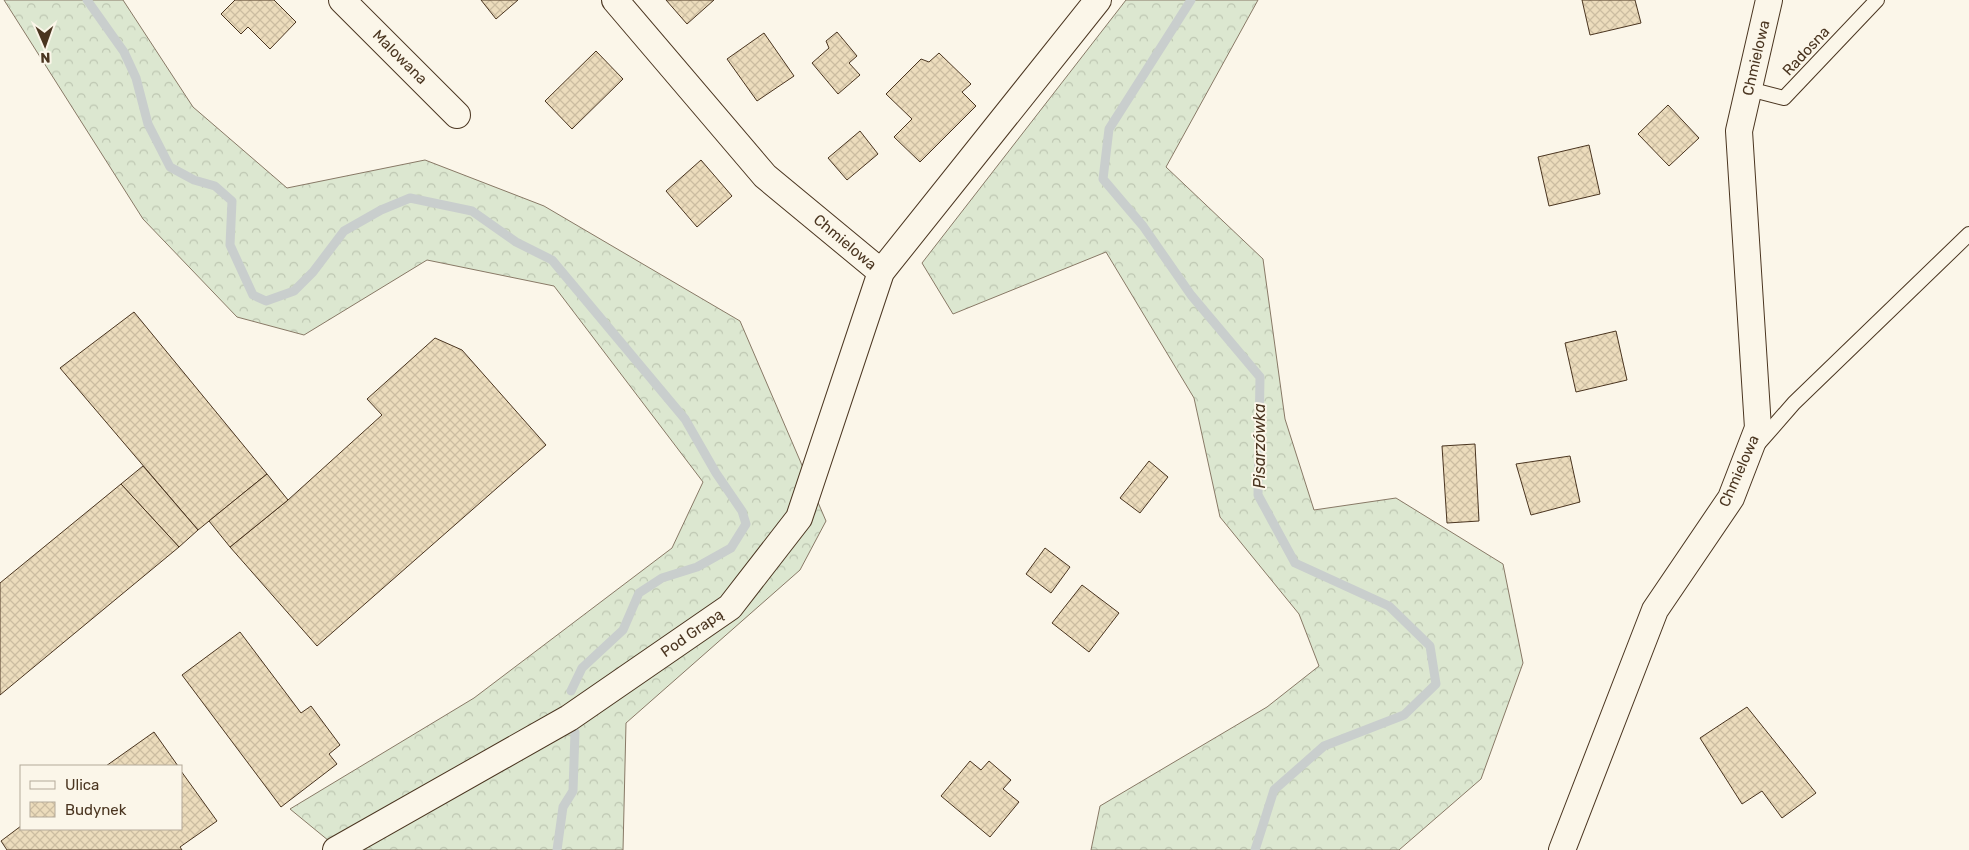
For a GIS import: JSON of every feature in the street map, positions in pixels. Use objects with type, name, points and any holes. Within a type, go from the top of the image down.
[{"type":"street","name":"Malowana","points":[[342,0],[457,114]]},
{"type":"street","name":"Chmielowa","points":[[615,0],[765,176],[881,272],[1098,0]]},
{"type":"street","name":"Chmielowa","points":[[1562,850],[1655,610],[1731,498],[1758,428],[1739,131],[1770,0]]},
{"type":"street","name":"Pod Grapą","points":[[336,850],[569,718],[730,607],[799,518],[881,272]]},
{"type":"lane","name":"Radosna","points":[[1749,89],[1784,98],[1877,0]]},
{"type":"lane","points":[[1748,452],[1794,403],[1969,234]]},
{"type":"green space","points":[[4,0],[123,0],[193,107],[287,188],[425,160],[544,206],[740,321],[826,521],[800,570],[626,723],[623,850],[340,850],[290,809],[474,698],[672,548],[703,482],[554,286],[427,260],[304,335],[237,317],[143,219]]},
{"type":"green space","points":[[1126,0],[1258,0],[1166,167],[1263,259],[1285,419],[1314,510],[1396,498],[1503,564],[1523,663],[1481,779],[1399,850],[1091,850],[1100,806],[1267,707],[1319,666],[1299,614],[1220,517],[1194,398],[1106,252],[953,314],[922,263]]},
{"type":"building","points":[[235,0],[274,0],[296,22],[270,49],[248,27],[241,34],[221,14]]},
{"type":"building","points":[[481,0],[518,0],[496,19]]},
{"type":"building","points":[[666,0],[714,0],[687,24]]},
{"type":"building","points":[[1582,0],[1635,0],[1641,23],[1590,35]]},
{"type":"building","points":[[837,32],[857,56],[849,63],[860,75],[838,94],[812,63],[829,48],[826,41]]},
{"type":"building","points":[[764,33],[794,76],[757,101],[727,59]]},
{"type":"building","points":[[596,51],[623,79],[572,129],[545,101]]},
{"type":"building","points":[[939,53],[971,84],[962,92],[976,106],[920,162],[894,137],[912,119],[886,94],[921,59],[929,62]]},
{"type":"building","points":[[1668,105],[1699,138],[1669,166],[1638,134]]},
{"type":"building","points":[[860,131],[878,154],[847,180],[828,158]]},
{"type":"building","points":[[1589,145],[1600,194],[1549,206],[1538,157]]},
{"type":"building","points":[[701,160],[732,196],[697,227],[666,191]]},
{"type":"building","points":[[134,312],[267,474],[198,530],[60,368]]},
{"type":"building","points":[[1616,331],[1627,380],[1576,392],[1565,343]]},
{"type":"building","points":[[435,338],[462,350],[546,445],[317,646],[230,547],[288,500],[382,415],[367,399]]},
{"type":"building","points":[[1475,444],[1479,521],[1447,523],[1442,446]]},
{"type":"building","points":[[1570,456],[1580,502],[1531,515],[1516,464]]},
{"type":"building","points":[[1149,461],[1168,477],[1140,513],[1120,498]]},
{"type":"building","points":[[143,466],[198,530],[179,547],[121,484]]},
{"type":"building","points":[[267,474],[288,500],[230,547],[209,521]]},
{"type":"building","points":[[121,484],[179,547],[0,695],[0,583]]},
{"type":"building","points":[[1045,548],[1070,567],[1051,593],[1026,574]]},
{"type":"building","points":[[1082,585],[1119,613],[1089,652],[1052,623]]},
{"type":"building","points":[[240,632],[301,713],[311,706],[340,745],[329,754],[337,764],[281,807],[182,675]]},
{"type":"building","points":[[1747,707],[1816,793],[1782,818],[1762,791],[1742,804],[1700,738]]},
{"type":"building","points":[[154,732],[177,765],[107,765]]},
{"type":"building","points":[[970,761],[981,770],[989,761],[1011,780],[1003,789],[1019,802],[990,837],[941,796]]},
{"type":"building","points":[[182,772],[217,821],[180,847],[182,850],[7,850],[1,841],[20,827],[20,830],[182,830]]},
{"type":"waterway","points":[[87,0],[124,52],[136,78],[148,124],[170,167],[194,180],[215,186],[232,201],[230,245],[253,295],[266,301],[294,291],[313,272],[344,231],[381,210],[410,198],[472,211],[516,242],[552,260],[685,419],[716,473],[742,511],[746,524],[731,548],[697,567],[662,578],[639,593],[623,630],[582,668],[571,691]]},
{"type":"waterway","name":"Pisarzówka","points":[[1191,0],[1109,129],[1103,179],[1143,226],[1191,295],[1260,377],[1258,495],[1295,563],[1389,606],[1430,646],[1436,684],[1404,715],[1324,746],[1274,790],[1255,850]]},
{"type":"waterway","points":[[557,850],[563,807],[573,791],[575,732]]}]
